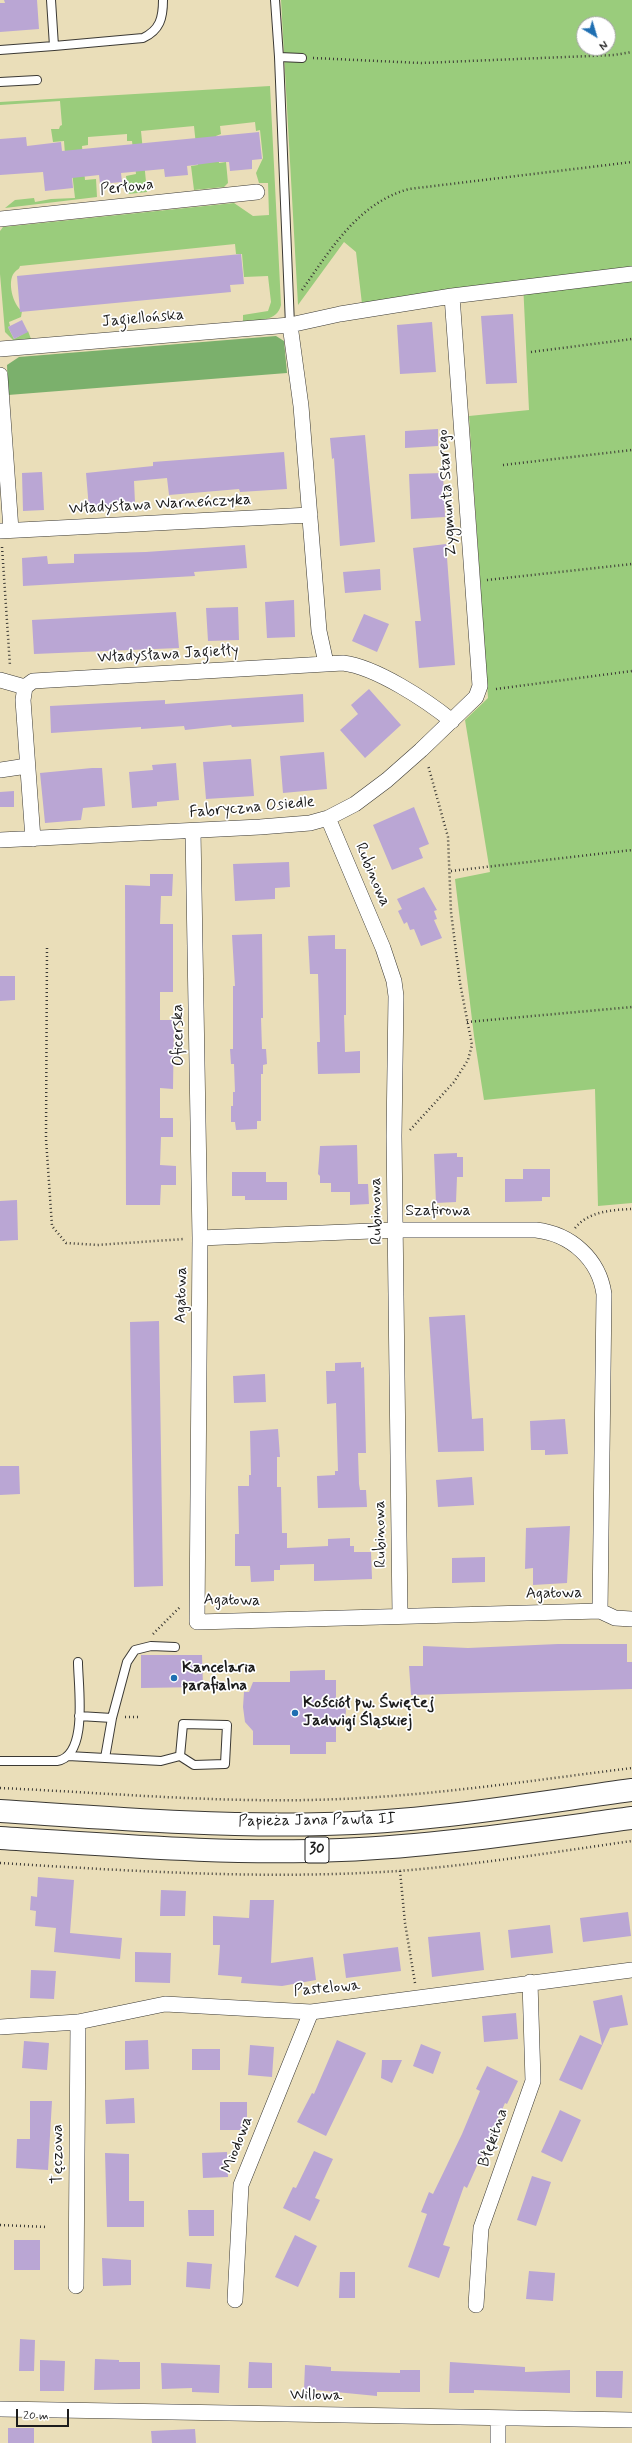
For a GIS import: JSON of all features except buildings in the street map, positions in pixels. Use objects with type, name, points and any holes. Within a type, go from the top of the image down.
[{"type":"main road","name":"Papieża Jana Pawła II","points":[[0,1811],[190,1822],[325,1824],[425,1818],[632,1790]]},
{"type":"main road","name":"Papieża Jana Pawła II","points":[[0,1838],[205,1850],[340,1850],[431,1844],[632,1818]]},
{"type":"street","name":"Perłowa","points":[[0,219],[257,192]]},
{"type":"street","name":"Jagiellońska","points":[[0,350],[290,325],[340,314],[452,296],[632,274]]},
{"type":"street","name":"Zygmunta Starego","points":[[452,296],[479,689]]},
{"type":"street","points":[[290,325],[301,406],[319,631],[326,663]]},
{"type":"street","points":[[0,375],[5,530]]},
{"type":"street","name":"Władysława Warneńczyka","points":[[5,530],[310,515]]},
{"type":"street","name":"Władysława Jagiełły","points":[[12,683],[343,663],[362,668],[413,694],[452,721]]},
{"type":"street","points":[[12,683],[23,700],[32,839]]},
{"type":"street","name":"Fabryczna Osiedle","points":[[0,840],[193,831],[298,824],[328,818],[355,804],[421,750],[452,721],[479,689]]},
{"type":"street","points":[[0,770],[27,766]]},
{"type":"street","name":"Rubinowa","points":[[328,818],[384,948],[394,981],[394,1136],[400,1615]]},
{"type":"street","name":"Oficerska","points":[[193,831],[200,1238]]},
{"type":"street","name":"Szafirowa","points":[[200,1238],[396,1230],[536,1230],[548,1231],[572,1242]]},
{"type":"street","name":"Agatowa","points":[[200,1238],[197,1622],[400,1615],[600,1611],[615,1618],[632,1619]]},
{"type":"street","name":"Agatowa","points":[[572,1242],[597,1269],[604,1294],[600,1611]]},
{"type":"street","name":"Pastelowa","points":[[0,2027],[78,2022],[165,2004],[311,2012],[530,1982],[632,1970]]},
{"type":"street","name":"Błękitna","points":[[476,2305],[481,2228],[533,2081],[530,1982]]},
{"type":"street","name":"Miodowa","points":[[235,2300],[241,2186],[311,2012]]},
{"type":"street","name":"Tęczowa","points":[[76,2286],[78,2022]]},
{"type":"street","name":"Willowa","points":[[0,2409],[632,2420]]},
{"type":"street","points":[[498,2418],[498,2443]]},
{"type":"lane","points":[[51,0],[54,46]]},
{"type":"lane","points":[[0,50],[143,38],[151,34],[161,23],[163,0]]},
{"type":"lane","points":[[275,0],[279,57],[288,308],[290,325]]},
{"type":"lane","points":[[279,57],[302,58]]},
{"type":"lane","points":[[0,82],[37,80]]},
{"type":"lane","points":[[104,1758],[112,1718],[127,1662],[135,1650],[149,1647],[175,1647]]},
{"type":"lane","points":[[68,1756],[77,1743],[79,1716],[78,1662]]},
{"type":"lane","points":[[79,1716],[112,1718]]},
{"type":"lane","points":[[0,1761],[57,1761],[68,1756],[161,1761],[180,1756],[194,1765],[225,1764],[227,1725],[184,1724],[180,1756]]},
{"type":"path","points":[[302,58],[422,63],[614,55],[632,52]]},
{"type":"path","points":[[288,308],[348,228],[368,209],[391,194],[409,189],[632,162]]},
{"type":"path","points":[[531,352],[632,339]]},
{"type":"path","points":[[503,465],[632,450]]},
{"type":"path","points":[[5,530],[2,543],[12,683]]},
{"type":"path","points":[[472,582],[632,564]]},
{"type":"path","points":[[479,689],[632,671]]},
{"type":"path","points":[[394,1136],[407,1134],[454,1082],[468,1060],[472,1045],[467,1022],[451,912],[451,871],[446,824],[421,750]]},
{"type":"path","points":[[451,871],[632,850]]},
{"type":"path","points":[[47,948],[46,1139],[52,1226],[66,1243],[97,1245],[200,1238]]},
{"type":"path","points":[[467,1022],[632,1007]]},
{"type":"path","points":[[572,1242],[579,1223],[595,1213],[632,1209]]},
{"type":"path","points":[[149,1647],[151,1636],[197,1591]]},
{"type":"path","points":[[0,1788],[254,1800],[340,1799],[409,1796],[632,1768]]},
{"type":"path","points":[[400,1870],[405,1923],[416,1986],[408,1987]]},
{"type":"path","points":[[0,2225],[47,2227]]},
{"type":"green space","points":[[281,0],[632,0],[632,1203],[598,1206],[595,1089],[484,1100],[474,1036],[455,879],[490,872],[465,720],[488,698],[469,416],[529,410],[523,282],[362,304],[356,252],[344,242],[298,305]]},
{"type":"green space","points":[[270,86],[281,305],[279,311],[275,315],[261,320],[243,321],[243,315],[268,311],[271,302],[268,276],[244,277],[242,254],[236,254],[235,244],[20,266],[12,277],[11,287],[16,304],[22,311],[21,317],[9,322],[10,326],[8,327],[14,339],[28,331],[31,339],[13,340],[5,332],[0,274],[0,231],[3,227],[234,203],[253,216],[269,215],[268,183],[259,183],[256,173],[263,158],[260,130],[256,131],[255,122],[220,126],[221,134],[216,136],[219,163],[226,162],[228,183],[224,187],[194,190],[191,166],[198,165],[194,126],[141,131],[147,192],[128,194],[126,176],[136,174],[132,141],[127,141],[127,134],[88,137],[88,145],[82,146],[85,180],[96,179],[97,197],[5,208],[15,200],[34,198],[35,202],[51,199],[75,198],[70,154],[65,154],[64,141],[53,142],[51,129],[59,129],[62,125],[60,101],[0,105],[0,102]]},
{"type":"green space","points":[[276,336],[284,341],[287,373],[8,395],[7,365],[19,357]]},
{"type":"place","name":"Kancelaria parafialna","points":[[174,1678]]},
{"type":"place","name":"Kościół pw. Świętej Jadwigi Śląskiej","points":[[295,1713]]}]
